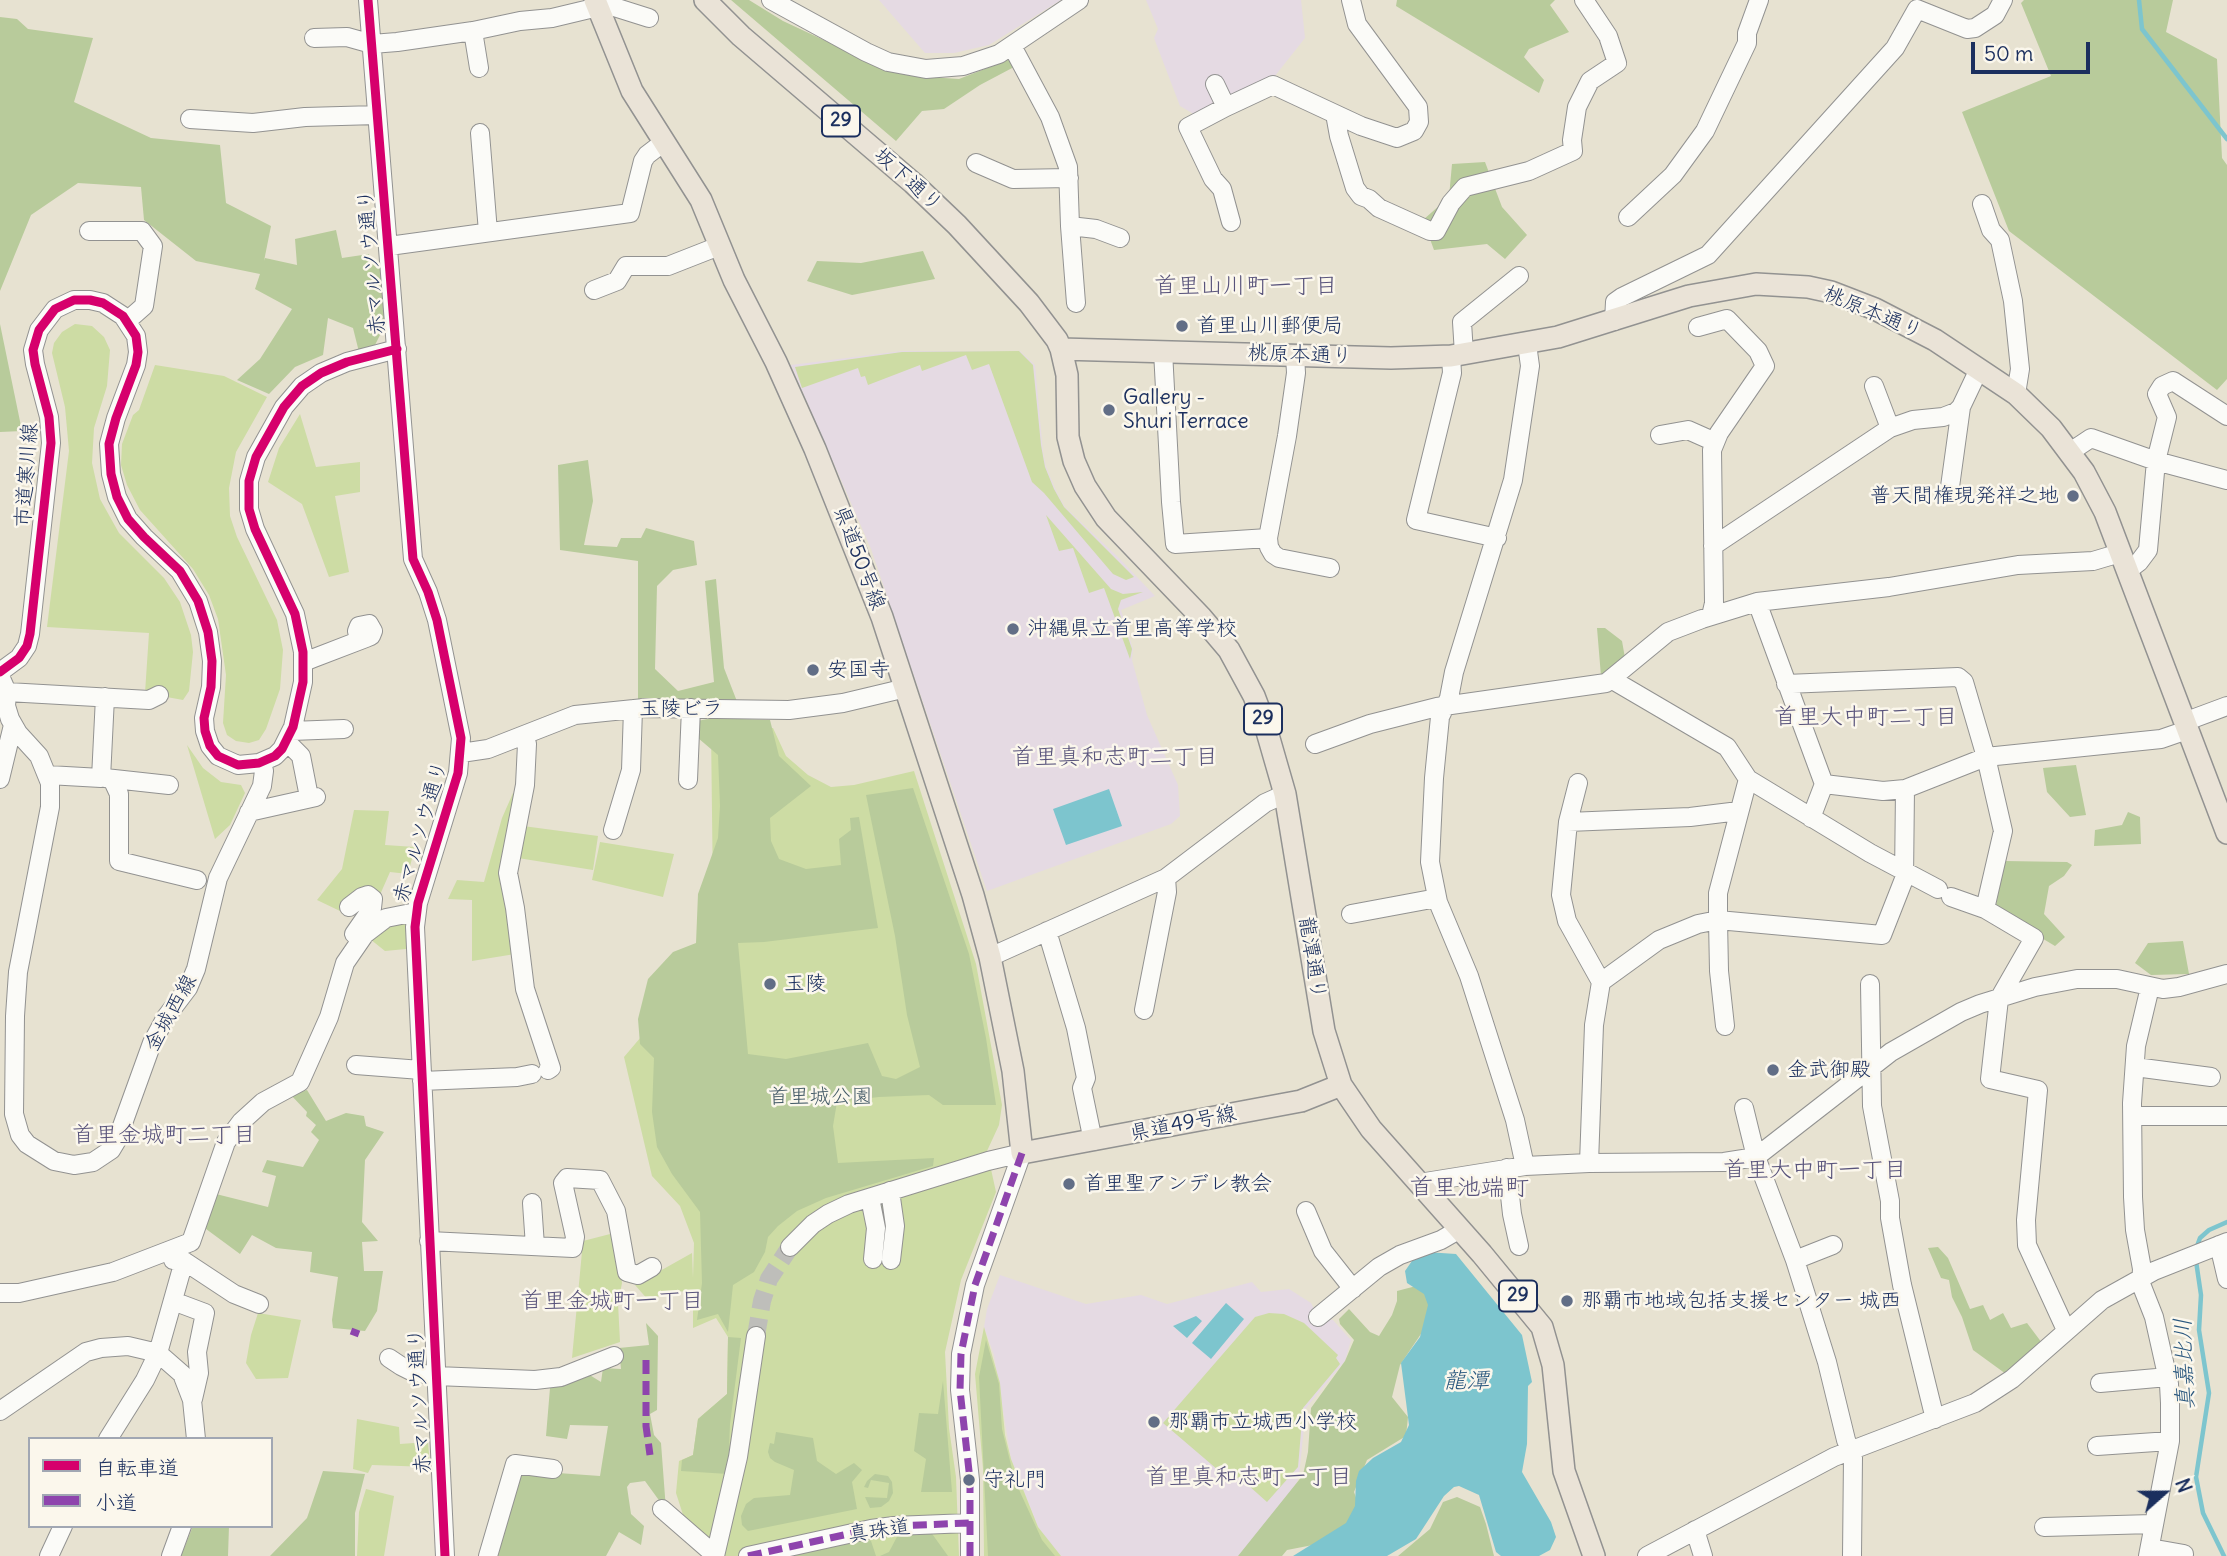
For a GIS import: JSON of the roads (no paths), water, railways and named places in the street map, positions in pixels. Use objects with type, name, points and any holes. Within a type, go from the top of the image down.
[{"type":"main road","name":"坂下通り","points":[[705,0],[741,36],[874,149],[957,225],[1029,303],[1061,349]]},
{"type":"main road","name":"県道50号線","points":[[597,4],[632,91],[696,189],[746,306],[776,362],[824,470],[882,617],[970,885],[990,957],[1013,1070],[1022,1153]]},
{"type":"main road","name":"桃原本通り","points":[[1061,349],[1391,358],[1458,355],[1527,344],[1614,321],[1689,296],[1756,284],[1808,287],[1831,292],[1884,313],[1935,340],[2016,394],[2041,416],[2070,452],[2095,492],[2185,726],[2220,793],[2227,833]]},
{"type":"main road","name":"龍潭通り","points":[[1061,349],[1067,375],[1068,437],[1074,461],[1085,486],[1106,518],[1229,650],[1258,706],[1285,794],[1324,1031],[1341,1085],[1371,1129],[1460,1228],[1545,1333],[1553,1365],[1564,1471],[1594,1556]]},
{"type":"main road","name":"県道49号線","points":[[1022,1153],[1088,1148],[1301,1101],[1341,1085]]},
{"type":"street","name":"赤マルソウ通り","points":[[368,0],[413,559],[437,620],[459,722],[461,753],[458,773],[416,912],[415,952],[445,1556]]},
{"type":"street","points":[[771,0],[888,62],[926,69],[963,66],[982,61],[1012,46],[1079,0]]},
{"type":"street","points":[[1231,222],[1222,189],[1213,179],[1188,127],[1273,85],[1335,114],[1397,138],[1414,131],[1419,122],[1418,107],[1357,24],[1351,0]]},
{"type":"street","points":[[1335,114],[1347,162],[1361,196],[1369,199],[1378,208],[1430,231],[1436,231],[1451,203],[1465,187],[1529,171],[1573,151],[1577,107],[1590,81],[1617,63],[1608,36],[1584,0]]},
{"type":"street","points":[[1628,217],[1672,175],[1705,131],[1747,43],[1747,33],[1759,0]]},
{"type":"street","points":[[1614,321],[1615,302],[1622,297],[1708,255],[1895,48],[1917,9],[1936,8],[1967,29],[1976,28],[1995,15],[2003,0]]},
{"type":"street","points":[[314,38],[347,37],[372,44],[552,18],[597,4],[649,18]]},
{"type":"street","points":[[473,31],[479,68]]},
{"type":"street","points":[[1012,46],[1050,117],[1068,167],[1076,303]]},
{"type":"street","points":[[1215,84],[1227,107]]},
{"type":"street","points":[[190,119],[253,123],[305,117],[377,115]]},
{"type":"street","points":[[480,133],[488,232]]},
{"type":"street","points":[[389,246],[630,213],[643,161],[664,142]]},
{"type":"street","points":[[976,163],[1013,179],[1069,178]]},
{"type":"street","points":[[1982,204],[1991,230],[2000,240],[2013,301],[2020,369],[2016,394]]},
{"type":"street","points":[[1070,226],[1096,229],[1120,238]]},
{"type":"street","points":[[89,231],[142,231],[153,246],[144,306],[127,321],[135,336],[138,352],[134,372],[109,444],[111,474],[117,497],[135,528],[180,571],[201,610],[212,661],[211,687],[204,718],[205,731],[210,746],[218,756],[232,764],[250,765],[279,753],[289,736],[300,697],[304,662],[291,603],[251,518],[248,491],[252,470],[279,416],[302,386],[317,375],[341,365],[397,349]]},
{"type":"street","points":[[594,290],[617,281],[626,266],[668,266],[719,246]]},
{"type":"street","points":[[1497,538],[1416,520],[1458,355],[1462,322],[1519,276]]},
{"type":"street","name":"市道寒川線","points":[[2,680],[29,640],[50,461],[50,417],[33,354],[37,335],[49,316],[74,300],[95,300],[107,304],[127,321]]},
{"type":"street","points":[[1698,327],[1727,319],[1758,351],[1765,366],[1715,442],[1712,459],[1714,603],[1711,616]]},
{"type":"street","points":[[1519,1246],[1512,1214],[1516,1167],[1515,1120],[1469,976],[1437,898],[1430,862],[1440,717],[1513,481],[1527,397],[1530,366],[1527,344]]},
{"type":"street","points":[[1163,351],[1175,544],[1268,538]]},
{"type":"street","points":[[1295,355],[1296,373],[1287,436],[1268,538],[1273,554],[1279,558],[1330,568]]},
{"type":"street","points":[[1948,494],[1961,407],[1979,369]]},
{"type":"street","points":[[1315,744],[1370,724],[1445,705],[1606,682],[1668,632],[1757,602],[1889,587],[2018,565],[2093,561],[2139,562],[2148,550],[2156,461],[2167,417],[2157,394],[2162,386],[2173,381],[2227,416]]},
{"type":"street","points":[[1874,386],[1890,428]]},
{"type":"street","points":[[1713,546],[1890,428],[1913,420],[1951,415],[1961,407]]},
{"type":"street","points":[[1660,435],[1688,430],[1715,442]]},
{"type":"street","points":[[2070,452],[2091,438],[2156,461],[2227,480]]},
{"type":"street","points":[[1757,602],[1824,784],[1811,818]]},
{"type":"street","points":[[304,662],[359,640]]},
{"type":"street","points":[[1786,684],[1958,677],[1964,682],[1986,757],[2003,831],[1985,909]]},
{"type":"street","points":[[1611,679],[1727,747],[1748,779],[1811,818],[1944,893],[1985,909],[2034,938],[1999,999],[1990,1079],[2038,1090],[2026,1220],[2027,1245],[2066,1330]]},
{"type":"street","points":[[0,779],[13,725],[7,713],[2,680],[105,697],[149,700],[159,695]]},
{"type":"street","name":"玉陵ビラ","points":[[461,753],[480,751],[575,715],[633,709],[789,710],[843,703],[906,688]]},
{"type":"street","points":[[105,697],[106,778],[119,794],[119,861],[197,880]]},
{"type":"street","points":[[1824,784],[1884,791],[1905,789],[1986,757],[2161,739],[2227,706]]},
{"type":"street","points":[[688,780],[691,708]]},
{"type":"street","points":[[613,830],[631,770],[633,709]]},
{"type":"street","name":"金城西線","points":[[13,725],[39,755],[48,775],[50,807],[18,972],[15,1114],[18,1144],[27,1144],[44,1156],[74,1165],[93,1162],[111,1150],[156,1035],[188,988],[196,969],[215,887],[262,786],[262,762]]},
{"type":"street","points":[[289,736],[344,729]]},
{"type":"street","points":[[356,1065],[421,1075],[517,1077],[551,1068],[525,989],[515,908],[509,887],[508,873],[525,785],[527,744],[524,735]]},
{"type":"street","points":[[249,812],[312,797],[301,756],[289,736]]},
{"type":"street","points":[[48,775],[169,785]]},
{"type":"street","points":[[1726,1026],[1719,971],[1718,893],[1748,779]]},
{"type":"street","points":[[1578,783],[1567,822],[1561,895],[1563,911],[1601,982],[1594,1025],[1589,1163]]},
{"type":"street","points":[[1601,982],[1659,940],[1698,924],[1718,920],[1882,935],[1904,879],[1905,789]]},
{"type":"street","points":[[990,957],[1166,878],[1265,803],[1285,794]]},
{"type":"street","points":[[1567,822],[1690,817],[1740,811]]},
{"type":"street","points":[[1144,1010],[1167,892],[1166,878]]},
{"type":"street","points":[[349,906],[365,895],[373,899],[372,908],[353,936],[360,941]]},
{"type":"street","points":[[1351,914],[1437,898]]},
{"type":"street","points":[[0,1293],[19,1293],[113,1272],[191,1242],[226,1142],[241,1122],[264,1102],[300,1082],[329,1017],[345,963],[360,941],[386,918],[416,912]]},
{"type":"street","points":[[1046,932],[1076,1028],[1086,1078],[1082,1088],[1088,1148]]},
{"type":"street","points":[[1419,1183],[1516,1167],[1724,1161],[1756,1157],[1870,1066],[1961,1012],[2058,982],[2098,977],[2150,987],[2179,987],[2227,974]]},
{"type":"street","points":[[1870,984],[1872,1106],[1890,1201],[1890,1218],[1902,1286],[1935,1419]]},
{"type":"street","points":[[2150,987],[2136,1046],[2133,1198],[2141,1284],[2154,1317],[2168,1377],[2171,1404],[2170,1441],[2149,1552],[2184,1554]]},
{"type":"street","points":[[2135,1068],[2211,1077]]},
{"type":"street","points":[[1744,1108],[1756,1157],[1795,1260],[1828,1362],[1854,1462],[1852,1556]]},
{"type":"street","points":[[2133,1116],[2227,1116]]},
{"type":"street","points":[[790,1247],[813,1224],[828,1214],[890,1191],[1022,1153]]},
{"type":"street","points":[[970,1556],[970,1480],[960,1376],[961,1354],[975,1285],[1022,1153]]},
{"type":"street","points":[[429,1241],[573,1248],[575,1237],[563,1183],[567,1178],[600,1180],[616,1211],[627,1272],[638,1275],[652,1267]]},
{"type":"street","points":[[870,1198],[882,1259],[895,1226],[890,1191]]},
{"type":"street","points":[[532,1203],[535,1246]]},
{"type":"street","points":[[1306,1211],[1323,1251],[1353,1289]]},
{"type":"street","points":[[1318,1317],[1395,1257],[1441,1240],[1460,1228]]},
{"type":"street","points":[[1795,1260],[1833,1245]]},
{"type":"street","points":[[1647,1556],[1850,1451],[1975,1403],[1991,1394],[2012,1379],[2102,1300],[2141,1278],[2209,1249],[2227,1279]]},
{"type":"street","points":[[152,1258],[184,1261],[234,1294],[259,1304]]},
{"type":"street","points":[[109,1437],[145,1381],[158,1353],[184,1261]]},
{"type":"street","points":[[173,1301],[205,1312],[197,1352],[199,1373],[192,1400]]},
{"type":"street","points":[[662,1509],[712,1552],[738,1458],[756,1336]]},
{"type":"street","points":[[0,1411],[86,1352],[128,1346],[158,1353],[182,1374],[192,1400],[196,1437]]},
{"type":"street","points":[[389,1358],[414,1372],[436,1376],[511,1380],[565,1376],[614,1356]]},
{"type":"street","points":[[2101,1383],[2168,1377]]},
{"type":"street","points":[[2098,1446],[2170,1441]]},
{"type":"street","points":[[488,1556],[515,1464],[553,1469]]},
{"type":"street","name":"真珠道","points":[[748,1556],[871,1529],[970,1523]]},
{"type":"street","points":[[2044,1527],[2153,1524]]},
{"type":"street","points":[[49,1556],[62,1528]]},
{"type":"street","points":[[171,1556],[180,1528]]},
{"type":"street","points":[[1695,1530],[1703,1556]]},
{"type":"water","points":[[1109,789],[1122,826],[1066,845],[1053,809]]},
{"type":"water","name":"龍潭","points":[[1426,1252],[1456,1254],[1522,1335],[1532,1382],[1528,1386],[1527,1444],[1522,1472],[1551,1522],[1556,1537],[1550,1550],[1539,1556],[1501,1556],[1496,1552],[1479,1495],[1459,1486],[1444,1496],[1416,1539],[1387,1556],[1293,1556],[1346,1523],[1355,1506],[1359,1471],[1373,1458],[1401,1442],[1409,1425],[1401,1363],[1420,1337],[1428,1305],[1424,1294],[1407,1283],[1405,1271],[1414,1258]]},
{"type":"water","points":[[1226,1303],[1244,1319],[1211,1359],[1192,1343]]},
{"type":"water","points":[[1196,1316],[1202,1321],[1187,1338],[1173,1326]]},
{"type":"waterway","name":"真嘉比川","points":[[2139,0],[2142,29],[2227,139]]},
{"type":"waterway","name":"真嘉比川","points":[[2196,1249],[2200,1238],[2209,1230],[2227,1222]]},
{"type":"waterway","name":"真嘉比川","points":[[2196,1261],[2201,1295],[2199,1330],[2209,1393],[2196,1477],[2203,1513],[2224,1556]]},
{"type":"tunnel","points":[[756,1336],[769,1279],[790,1247]]},
{"type":"place","name":"首里山川郵便局","points":[[1182,326]]},
{"type":"place","name":"Gallery - Shuri Terrace","points":[[1109,410]]},
{"type":"place","name":"普天間権現発祥之地","points":[[2073,496]]},
{"type":"place","name":"沖縄県立首里高等学校","points":[[1013,629]]},
{"type":"place","name":"安国寺","points":[[813,670]]},
{"type":"place","name":"玉陵","points":[[770,984]]},
{"type":"place","name":"金武御殿","points":[[1773,1070]]},
{"type":"place","name":"首里聖アンデレ教会","points":[[1069,1184]]},
{"type":"place","name":"那覇市地域包括支援センター 城西","points":[[1567,1301]]},
{"type":"place","name":"那覇市立城西小学校","points":[[1154,1422]]},
{"type":"place","name":"守礼門","points":[[969,1480]]},
{"type":"district","name":"首里山川町一丁目","points":[[1246,286]]},
{"type":"district","name":"首里大中町二丁目","points":[[1866,717]]},
{"type":"district","name":"首里真和志町二丁目","points":[[1115,757]]},
{"type":"district","name":"首里金城町二丁目","points":[[164,1135]]},
{"type":"district","name":"首里大中町一丁目","points":[[1815,1170]]},
{"type":"district","name":"首里池端町","points":[[1469,1188]]},
{"type":"district","name":"首里金城町一丁目","points":[[612,1301]]},
{"type":"district","name":"首里真和志町一丁目","points":[[1249,1477]]},
{"type":"park label","name":"首里城公園","points":[[820,1097]]}]
